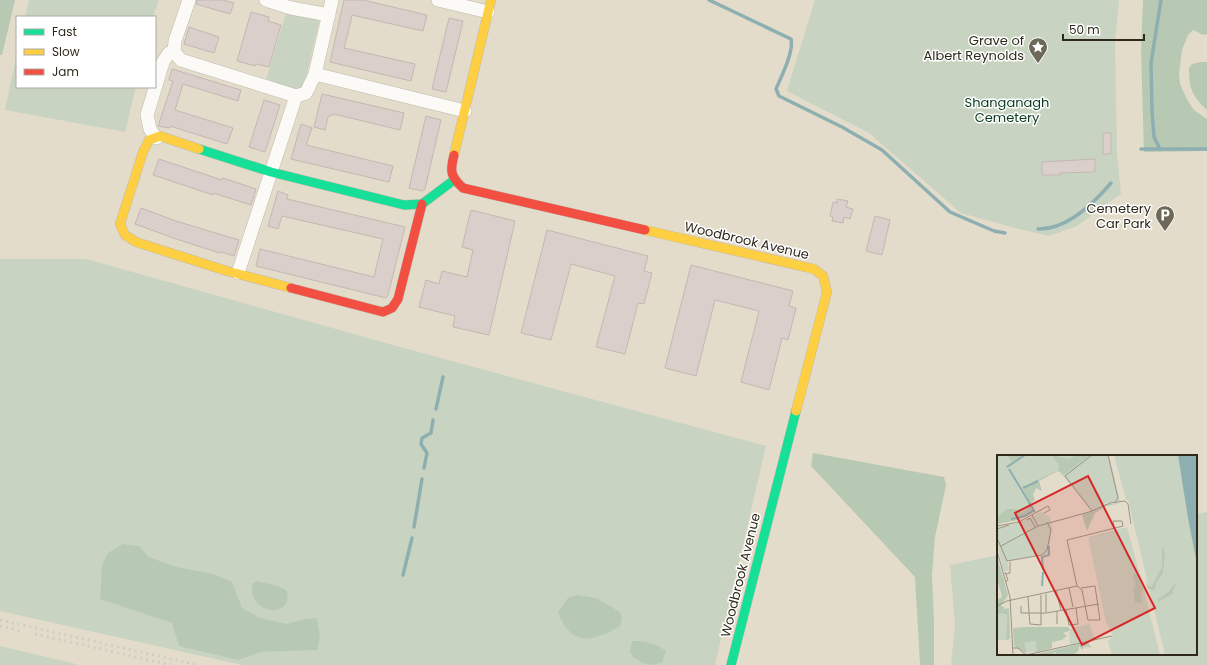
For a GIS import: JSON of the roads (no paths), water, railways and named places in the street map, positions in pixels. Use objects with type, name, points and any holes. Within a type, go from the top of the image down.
[{"type":"street","points":[[189,0],[175,41],[174,52],[181,60],[296,96],[306,93],[315,74],[332,0]]},
{"type":"street","points":[[266,0],[292,8],[329,16]]},
{"type":"street","points":[[422,204],[398,299],[392,308],[383,312],[227,271],[136,242],[125,235],[120,224],[143,152],[149,140],[160,136],[271,172],[404,205],[422,204],[454,180],[451,169],[489,6],[438,0]]},
{"type":"street","points":[[156,87],[164,62],[169,53],[174,52]]},
{"type":"street","points":[[315,74],[465,111]]},
{"type":"street","points":[[156,88],[147,115],[150,129],[156,138]]},
{"type":"street","points":[[238,273],[296,96]]},
{"type":"street","name":"Woodbrook Avenue","points":[[454,180],[463,188],[814,269],[823,276],[826,292],[731,665]]},
{"type":"waterway","points":[[709,0],[791,39],[791,51],[776,89],[779,96],[842,127],[882,150],[950,212],[994,231],[1005,233]]},
{"type":"waterway","points":[[1160,149],[1154,137],[1151,63],[1161,0]]},
{"type":"waterway","points":[[1141,149],[1207,149]]},
{"type":"waterway","points":[[1038,229],[1059,225],[1079,214],[1088,207],[1111,183]]},
{"type":"waterway","points":[[436,409],[443,377]]},
{"type":"waterway","points":[[424,468],[427,453],[421,444],[422,438],[431,433],[433,420]]},
{"type":"waterway","points":[[414,527],[422,479]]},
{"type":"waterway","points":[[403,575],[412,538]]},
{"type":"railway","points":[[0,620],[198,665]]},
{"type":"railway","points":[[0,626],[21,631]]},
{"type":"railway","points":[[35,634],[171,665]]},
{"type":"place","name":"Grave of Albert Reynolds","points":[[1038,64]]},
{"type":"place","name":"Cemetery Car Park","points":[[1165,232]]},
{"type":"park label","name":"Shanganagh Cemetery","points":[[1007,110]]}]
